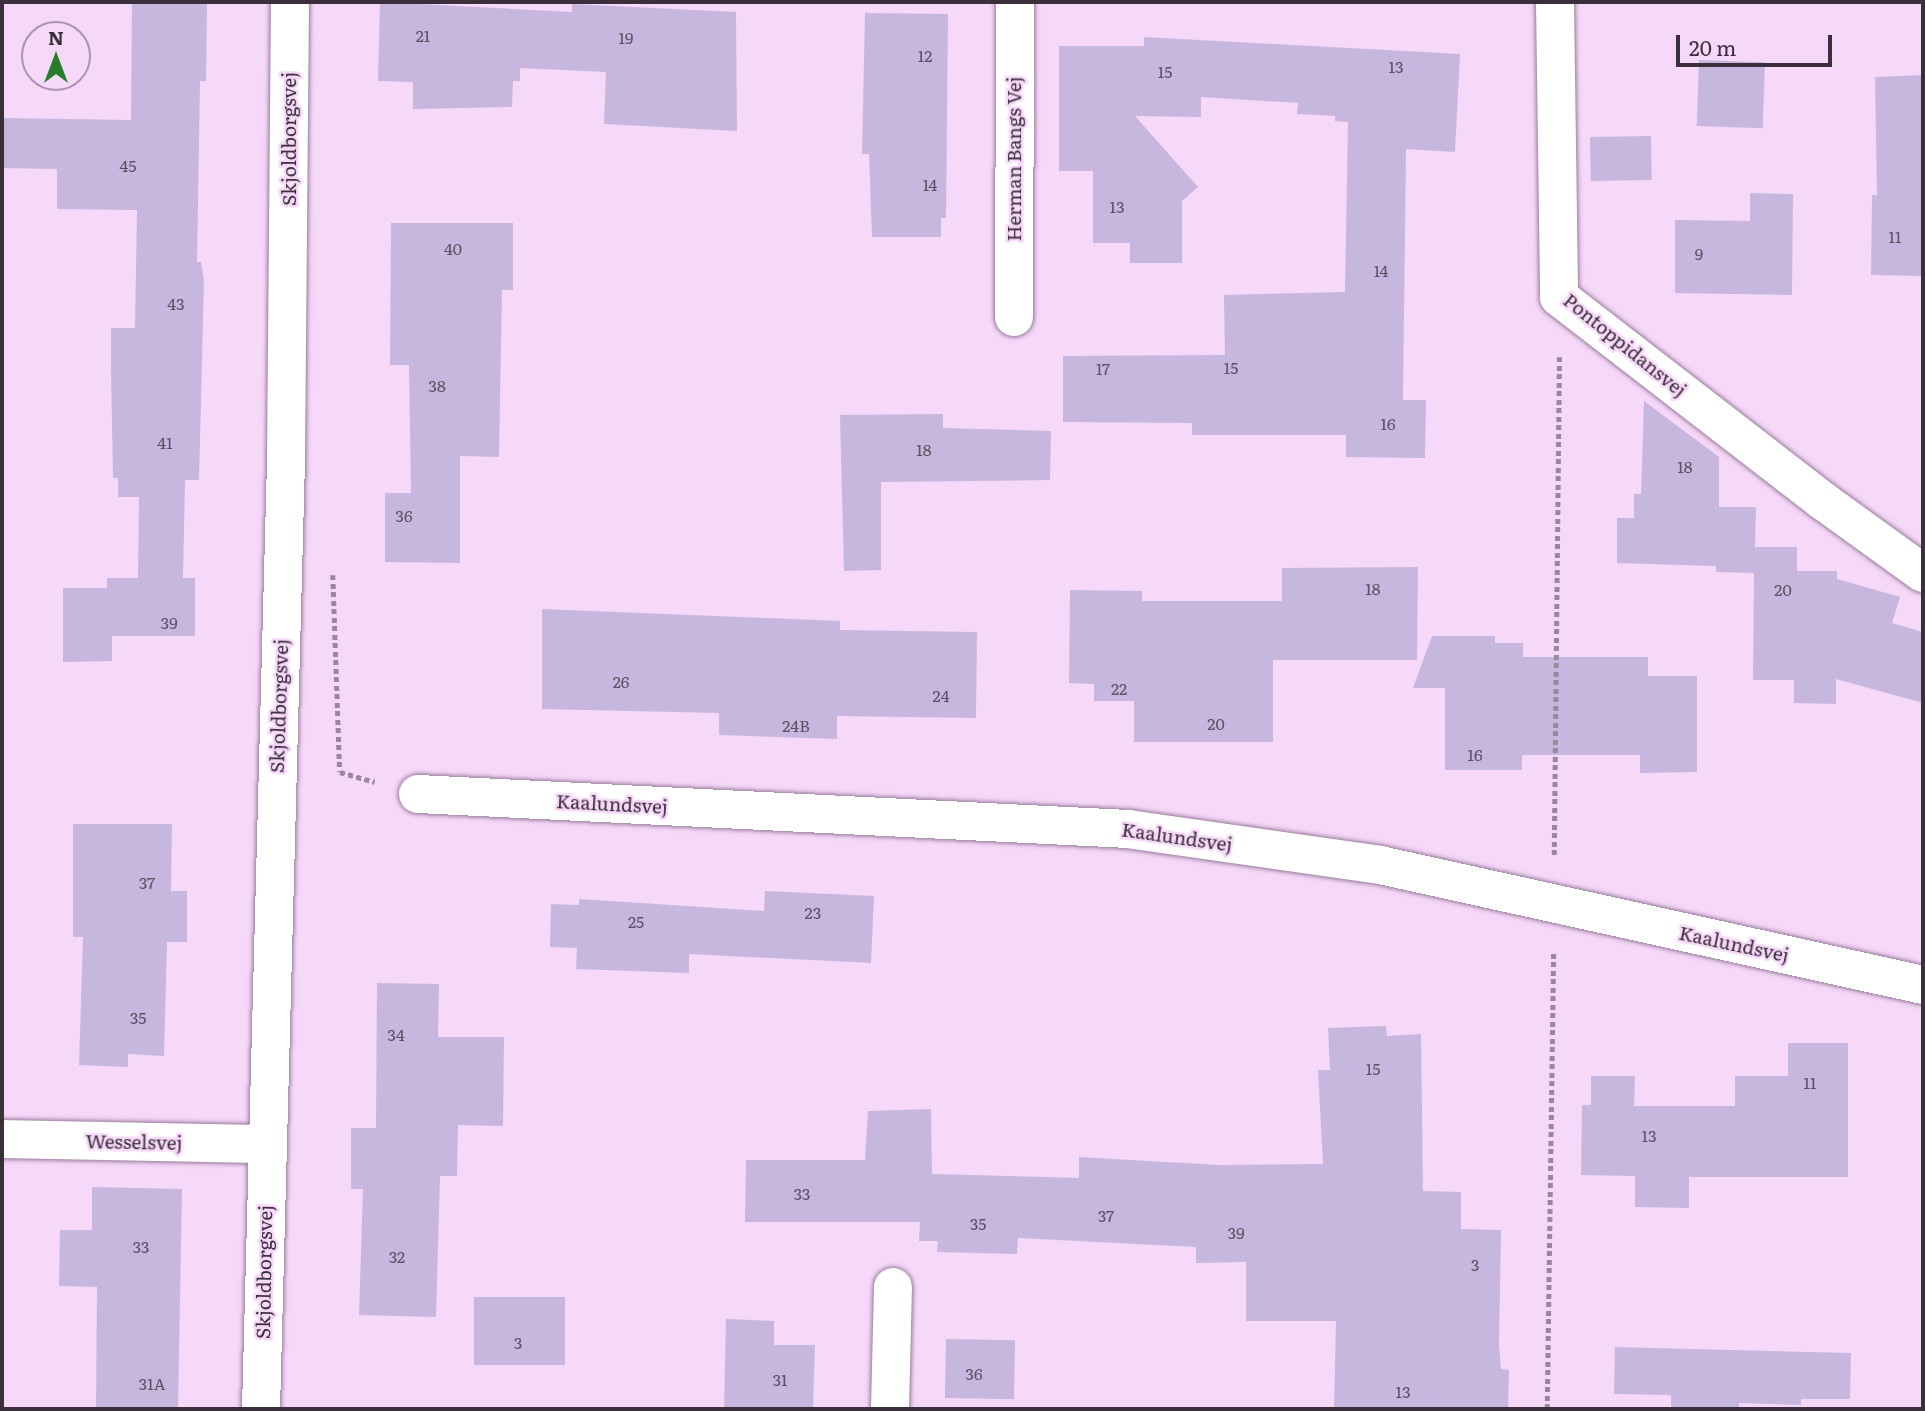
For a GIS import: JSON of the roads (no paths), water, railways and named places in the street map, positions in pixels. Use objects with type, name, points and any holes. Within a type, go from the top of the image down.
[{"type":"street","name":"Skjoldborgsvej","points":[[261,1409],[286,458],[290,2]]},
{"type":"street","name":"Herman Bangs Vej","points":[[1014,317],[1015,2]]},
{"type":"street","name":"Pontoppidansvej","points":[[1555,2],[1559,297],[1823,501],[1923,573]]},
{"type":"street","name":"Kaalundsvej","points":[[418,794],[1128,829],[1380,865],[1923,985]]},
{"type":"street","name":"Wesselsvej","points":[[2,1139],[267,1144]]},
{"type":"street","points":[[890,1409],[893,1287]]}]
